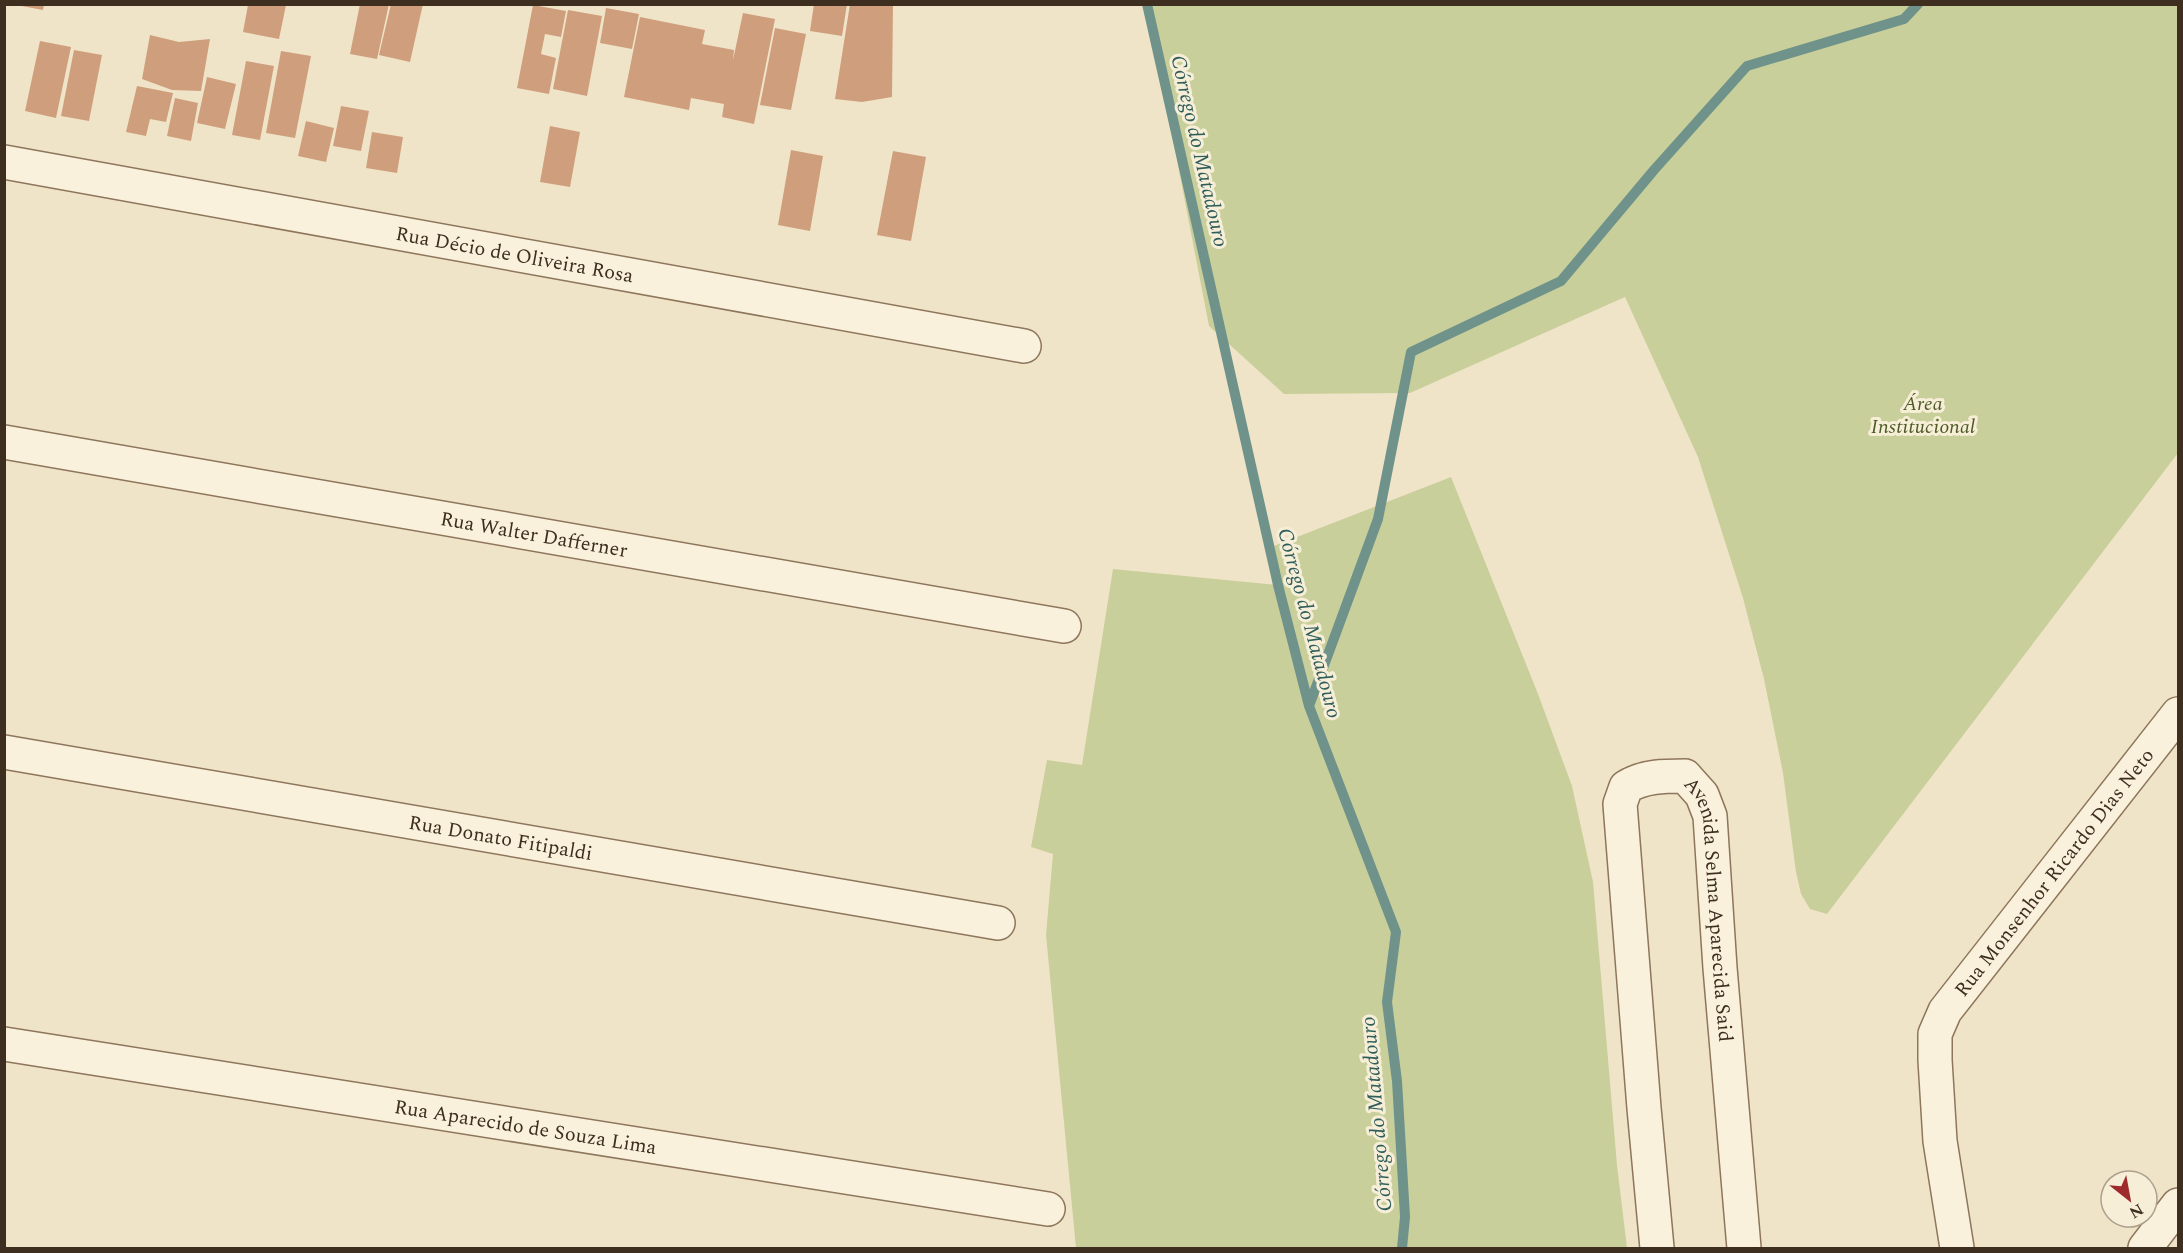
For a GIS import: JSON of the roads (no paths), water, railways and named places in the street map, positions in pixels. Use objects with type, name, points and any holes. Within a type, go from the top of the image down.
[{"type":"street","name":"Rua Décio de Oliveira Rosa","points":[[4,162],[1024,346]]},
{"type":"street","name":"Rua Walter Dafferner","points":[[4,442],[1064,626]]},
{"type":"street","name":"Rua Monsenhor Ricardo Dias Neto","points":[[1957,1248],[1940,1141],[1935,1034],[1945,1011],[2178,714]]},
{"type":"street","name":"Rua Donato Fitipaldi","points":[[4,752],[998,923]]},
{"type":"street","name":"Avenida Selma Aparecida Said","points":[[1657,1248],[1620,804],[1626,787],[1636,780],[1660,776],[1685,776],[1702,795],[1710,816],[1720,968],[1744,1248]]},
{"type":"street","name":"Rua Aparecido de Souza Lima","points":[[4,1044],[1048,1209]]},
{"type":"street","points":[[2145,1248],[2178,1205]]},
{"type":"waterway","name":"Córrego do Matadouro","points":[[1147,4],[1278,585],[1309,706],[1396,932],[1387,1002],[1397,1081],[1405,1217],[1402,1248]]},
{"type":"waterway","points":[[1309,706],[1378,519],[1411,352],[1561,281],[1654,170],[1747,66],[1904,19],[1918,4]]},
{"type":"park label","name":"Área Institucional","points":[[1923,414]]}]
